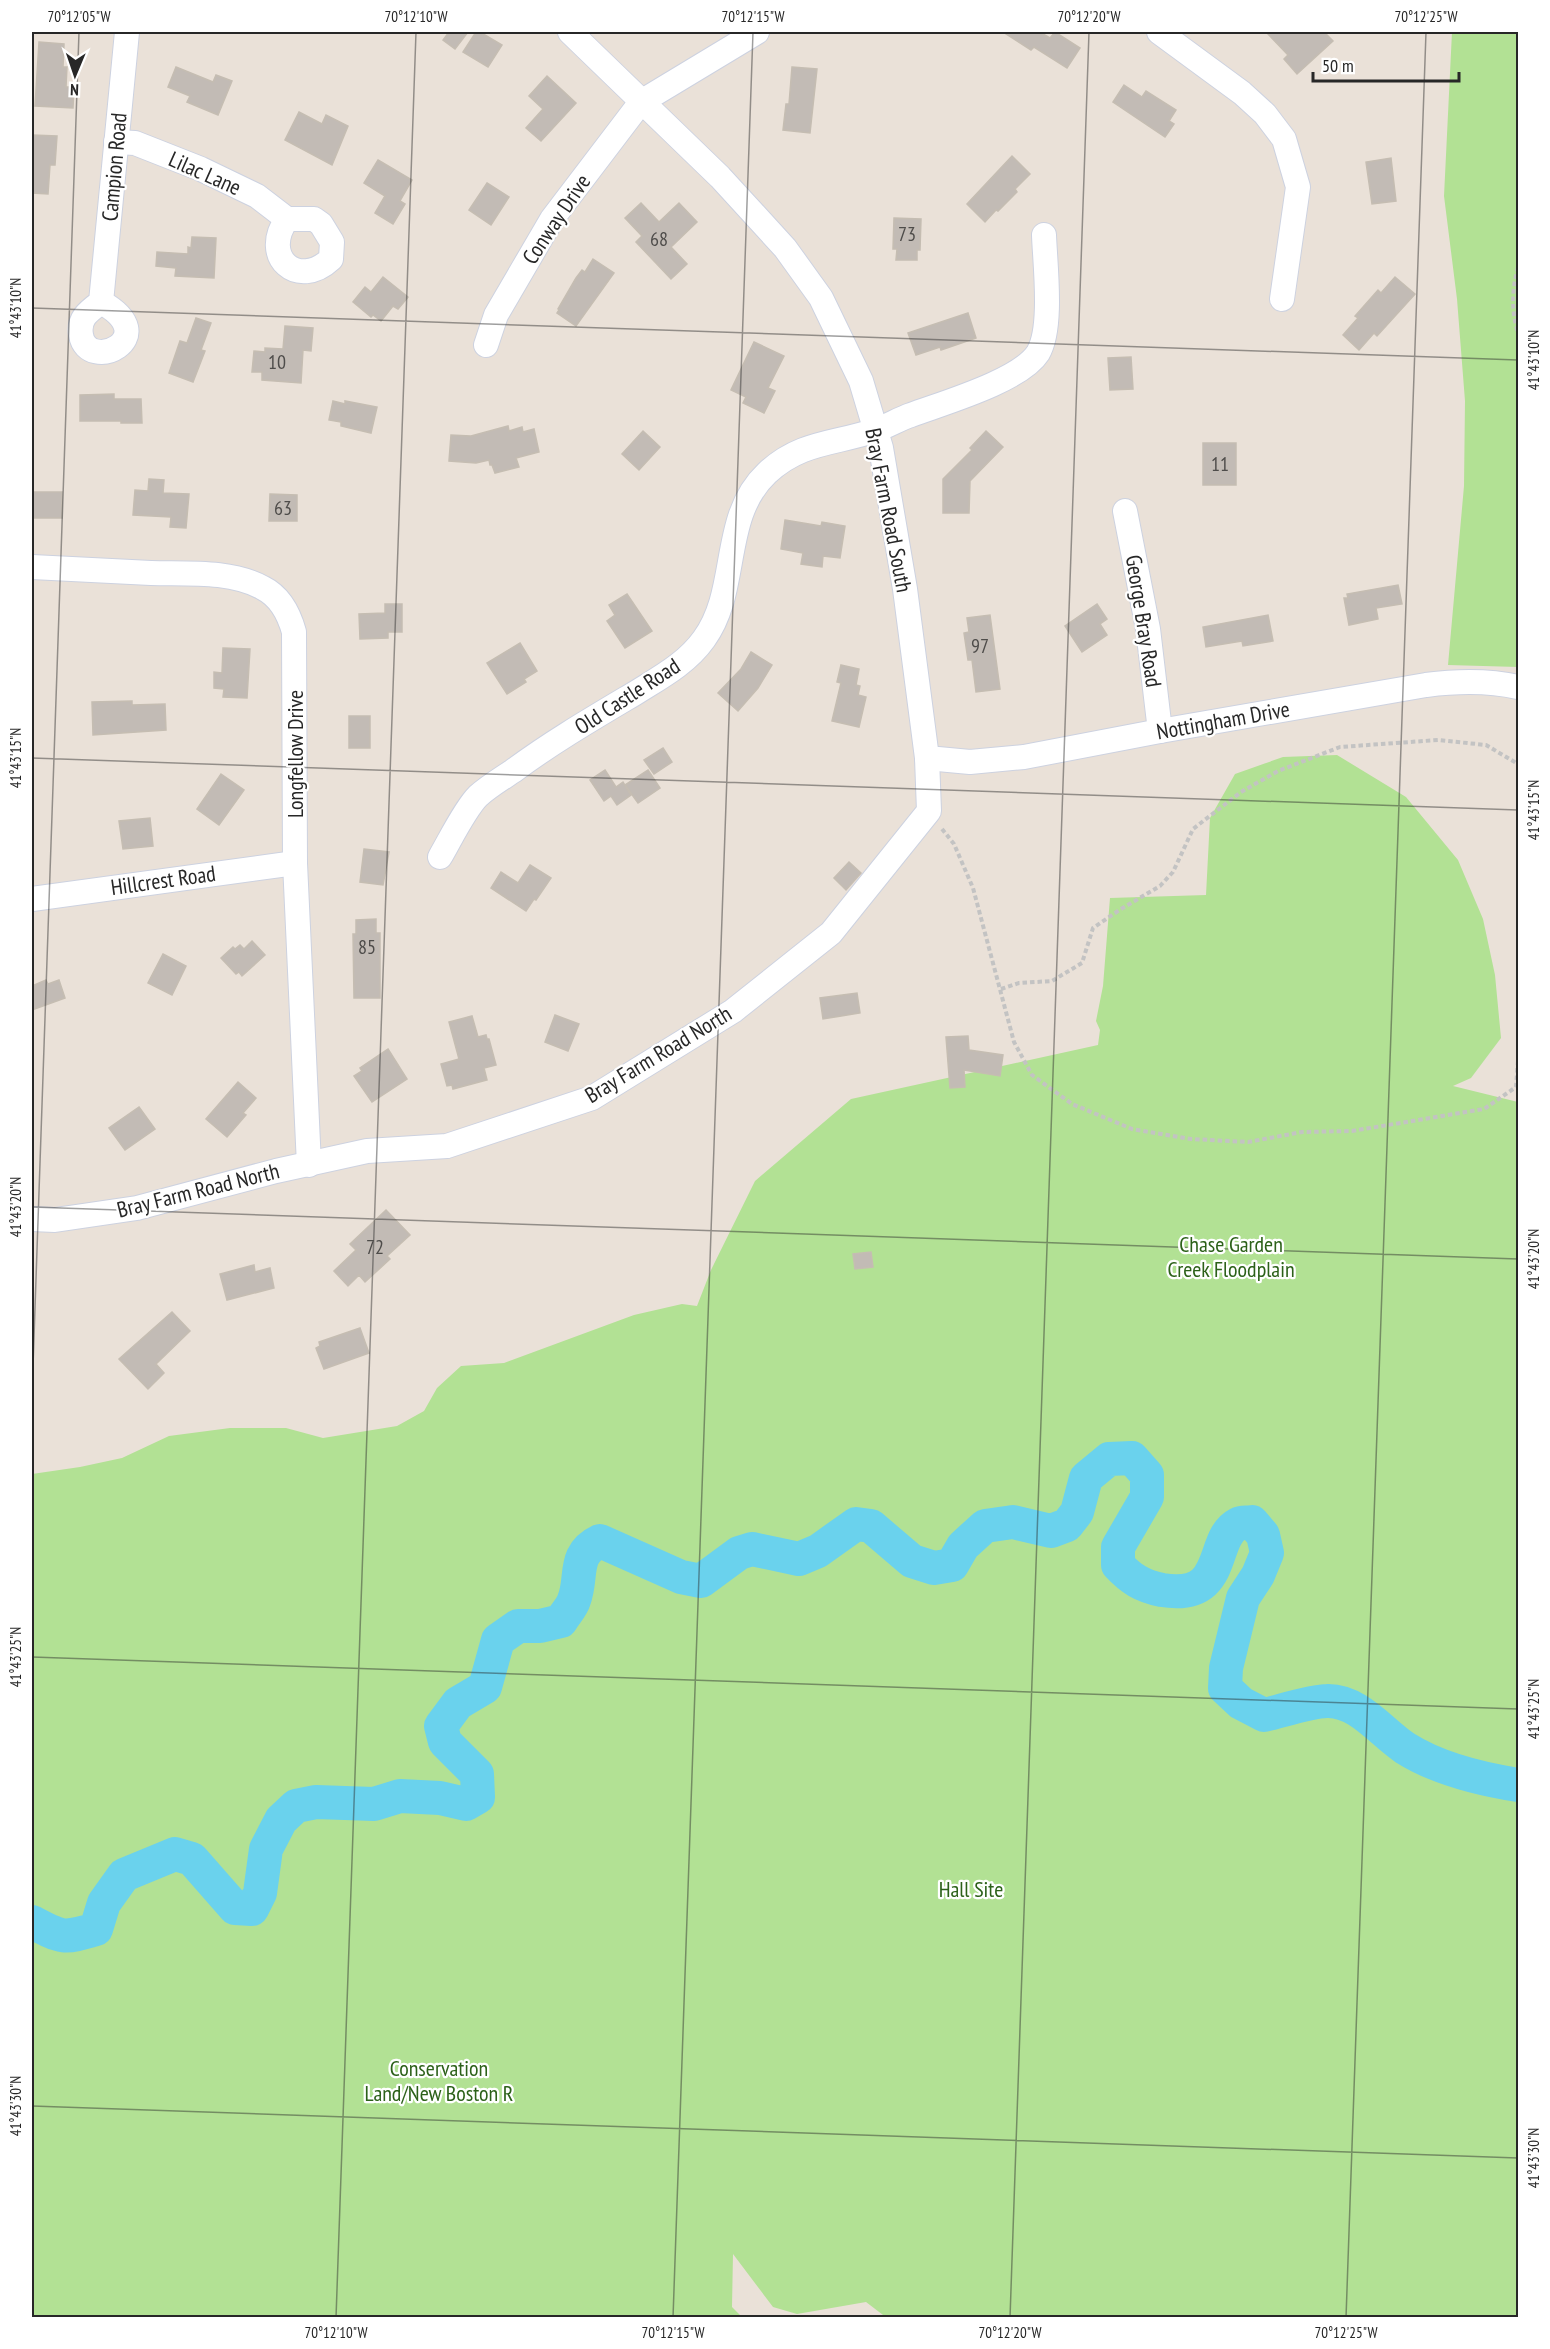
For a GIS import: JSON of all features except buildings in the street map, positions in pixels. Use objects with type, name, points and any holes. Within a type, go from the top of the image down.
[{"type":"street","name":"Campion Road","points":[[101,302],[127,32]]},
{"type":"street","name":"Bray Farm Road South","points":[[570,32],[720,177],[785,248],[821,298],[861,381],[882,448],[905,589],[927,758],[929,811]]},
{"type":"street","points":[[641,102],[757,32]]},
{"type":"street","points":[[1169,34],[1257,107],[1284,139],[1298,187],[1282,299]]},
{"type":"street","name":"Conway Drive","points":[[486,345],[496,315],[552,219],[641,102]]},
{"type":"street","name":"Lilac Lane","points":[[116,142],[135,143],[201,169],[257,196],[287,219]]},
{"type":"street","name":"Old Castle Road","points":[[440,857],[477,797],[537,753],[672,670],[704,640],[715,620],[725,588],[731,550],[742,510],[750,491],[767,472],[789,456],[818,444],[876,430],[1001,381],[1038,353],[1046,330],[1044,235]]},
{"type":"street","name":"George Bray Road","points":[[1125,511],[1148,629],[1160,731]]},
{"type":"street","name":"Longfellow Drive","points":[[32,567],[223,576],[264,588],[284,607],[294,632],[295,863],[309,1165]]},
{"type":"street","name":"Nottingham Drive","points":[[927,758],[970,762],[1024,757],[1430,684],[1458,681],[1502,683],[1518,687]]},
{"type":"street","name":"Bray Farm Road North","points":[[32,1219],[55,1220],[138,1208],[276,1171],[367,1152],[447,1146],[592,1098],[733,1011],[831,933],[929,811]]},
{"type":"street","name":"Hillcrest Road","points":[[32,899],[295,863]]},
{"type":"path","points":[[1518,267],[1513,289],[1513,302],[1518,333]]},
{"type":"path","points":[[1001,989],[1019,983],[1053,981],[1082,963],[1093,928],[1160,886],[1173,872],[1193,830],[1241,792],[1278,771],[1340,747],[1438,740],[1486,745],[1518,764]]},
{"type":"path","points":[[929,811],[954,844],[973,888],[1014,1042],[1032,1075],[1072,1104],[1132,1129],[1191,1138],[1248,1142],[1302,1132],[1352,1131],[1484,1109],[1516,1087],[1518,1061]]},
{"type":"green space","points":[[1452,32],[1518,32],[1518,667],[1448,665],[1464,486],[1465,401],[1457,299],[1444,196]]},
{"type":"green space","points":[[1337,755],[1406,797],[1458,860],[1483,919],[1495,975],[1501,1038],[1471,1078],[1453,1086],[1518,1102],[1518,2317],[887,2318],[866,2302],[797,2314],[773,2307],[733,2254],[732,2307],[742,2317],[32,2317],[32,1474],[122,1458],[169,1436],[230,1428],[286,1428],[323,1438],[397,1426],[424,1411],[437,1388],[461,1366],[504,1363],[634,1315],[682,1304],[697,1306],[711,1270],[755,1181],[851,1099],[1098,1045],[1100,1030],[1096,1021],[1103,986],[1110,898],[1206,895],[1210,818],[1235,774],[1283,757]]},
{"type":"waterway","points":[[32,1922],[63,1935],[96,1929],[104,1903],[124,1875],[175,1854],[192,1859],[235,1908],[252,1909],[260,1893],[266,1849],[281,1820],[296,1806],[316,1802],[374,1804],[400,1796],[440,1798],[466,1804],[478,1797],[477,1774],[445,1742],[441,1726],[458,1703],[485,1687],[498,1640],[518,1626],[540,1626],[561,1621],[574,1600],[585,1552],[600,1541],[681,1577],[701,1581],[739,1553],[752,1549],[799,1559],[818,1551],[856,1524],[871,1526],[912,1561],[934,1568],[952,1565],[963,1546],[985,1526],[1013,1522],[1051,1531],[1067,1525],[1077,1512],[1086,1478],[1109,1459],[1132,1458],[1147,1475],[1147,1497],[1118,1547],[1118,1565],[1132,1578],[1143,1584],[1162,1590],[1183,1591],[1198,1586],[1208,1578],[1223,1542],[1238,1524],[1252,1522],[1263,1535],[1267,1553],[1258,1575],[1243,1598],[1226,1668],[1225,1688],[1241,1703],[1264,1715],[1313,1703],[1338,1702],[1359,1711],[1405,1748],[1431,1762],[1489,1780],[1518,1785]]},
{"type":"park label","name":"Chase Garden Creek Floodplain","points":[[1231,1256]]},
{"type":"park label","name":"Hall Site","points":[[971,1889]]},
{"type":"park label","name":"Conservation Land/New Boston R","points":[[439,2080]]}]
